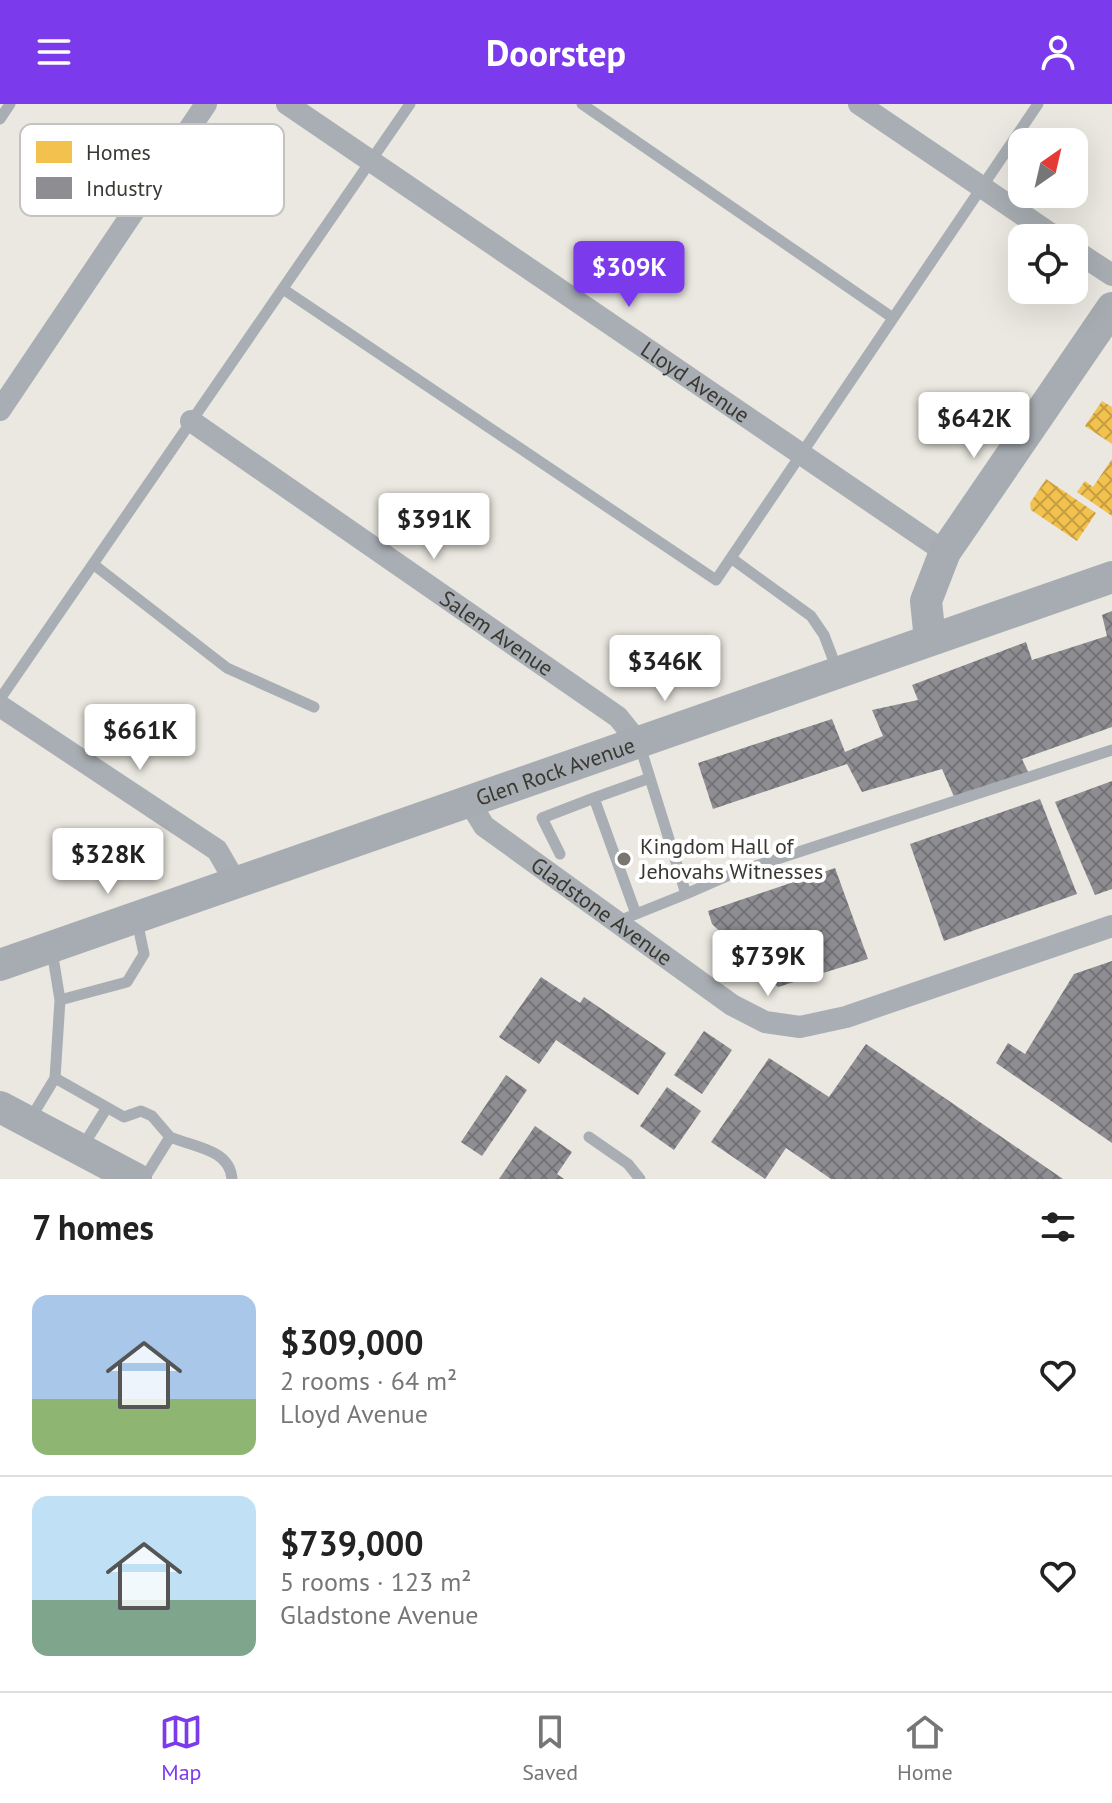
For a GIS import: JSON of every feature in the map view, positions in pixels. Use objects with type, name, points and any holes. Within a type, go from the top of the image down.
[{"type":"street","points":[[193,124],[206,104]]},
{"type":"street","name":"Lloyd Avenue","points":[[287,104],[945,552]]},
{"type":"street","points":[[859,104],[1036,224]]},
{"type":"street","points":[[0,410],[131,216]]},
{"type":"street","points":[[1088,259],[1112,275]]},
{"type":"street","points":[[930,640],[926,601],[945,552],[1112,308]]},
{"type":"street","name":"Salem Avenue","points":[[191,421],[618,717],[638,742]]},
{"type":"street","name":"Glen Rock Avenue","points":[[2,959],[51,947],[1112,577]]},
{"type":"street","points":[[0,706],[217,850],[235,881]]},
{"type":"street","name":"Gladstone Avenue","points":[[468,800],[484,826],[626,918],[732,1005],[765,1022],[800,1027],[846,1017],[1112,926]]},
{"type":"street","points":[[11,1116],[136,1179]]},
{"type":"lane","points":[[0,119],[10,104]]},
{"type":"lane","points":[[0,699],[410,104]]},
{"type":"lane","points":[[582,104],[893,318]]},
{"type":"lane","points":[[283,289],[716,580],[1038,104]]},
{"type":"lane","points":[[731,558],[811,616],[824,635],[838,673]]},
{"type":"lane","points":[[93,564],[227,668],[314,707]]},
{"type":"lane","points":[[638,742],[686,894]]},
{"type":"lane","points":[[594,798],[626,918],[734,873],[1112,750]]},
{"type":"lane","points":[[560,854],[542,818],[650,778]]},
{"type":"lane","points":[[60,1000],[127,982],[144,954],[137,916]]},
{"type":"lane","points":[[11,1116],[55,1078],[60,1000],[51,947]]},
{"type":"lane","points":[[55,1078],[106,1109],[124,1117],[141,1111],[152,1116],[170,1137],[221,1154],[229,1165],[232,1179]]},
{"type":"lane","points":[[81,1150],[106,1109]]},
{"type":"lane","points":[[144,1179],[170,1137]]},
{"type":"lane","points":[[589,1137],[628,1164],[640,1179]]},
{"type":"building: Homes","points":[[1102,401],[1112,407],[1112,444],[1085,426]]},
{"type":"building: Homes","points":[[1112,459],[1112,516],[1077,492],[1085,481],[1093,487]]},
{"type":"building: Homes","points":[[1046,479],[1096,513],[1077,541],[1031,510],[1030,503]]},
{"type":"building: Industry","points":[[1112,611],[1112,727],[1022,759],[1030,776],[955,799],[942,769],[862,792],[847,764],[713,809],[698,763],[832,719],[845,752],[883,736],[872,710],[918,700],[912,685],[1026,642],[1032,660],[1107,636],[1102,615]]},
{"type":"building: Industry","points":[[1112,781],[1112,889],[1095,895],[1055,802]]},
{"type":"building: Industry","points":[[1040,799],[1077,894],[944,941],[910,844]]},
{"type":"building: Industry","points":[[835,868],[868,959],[778,987],[712,924],[708,911]]},
{"type":"building: Industry","points":[[1112,961],[1112,1143],[996,1063],[1008,1043],[1025,1054],[1074,974]]},
{"type":"building: Industry","points":[[541,977],[580,1003],[584,997],[666,1053],[638,1095],[556,1040],[539,1064],[499,1037]]},
{"type":"building: Industry","points":[[704,1031],[732,1050],[702,1094],[674,1075]]},
{"type":"building: Industry","points":[[866,1044],[1063,1179],[831,1179],[786,1148],[765,1179],[711,1142],[769,1058],[829,1097]]},
{"type":"building: Industry","points":[[506,1075],[527,1090],[482,1156],[461,1142]]},
{"type":"building: Industry","points":[[667,1087],[701,1111],[674,1150],[640,1126]]},
{"type":"building: Industry","points":[[535,1126],[572,1152],[557,1174],[564,1179],[499,1179]]},
{"type":"place","name":"Kingdom Hall of Jehovahs Witnesses","points":[[624,859]]}]
